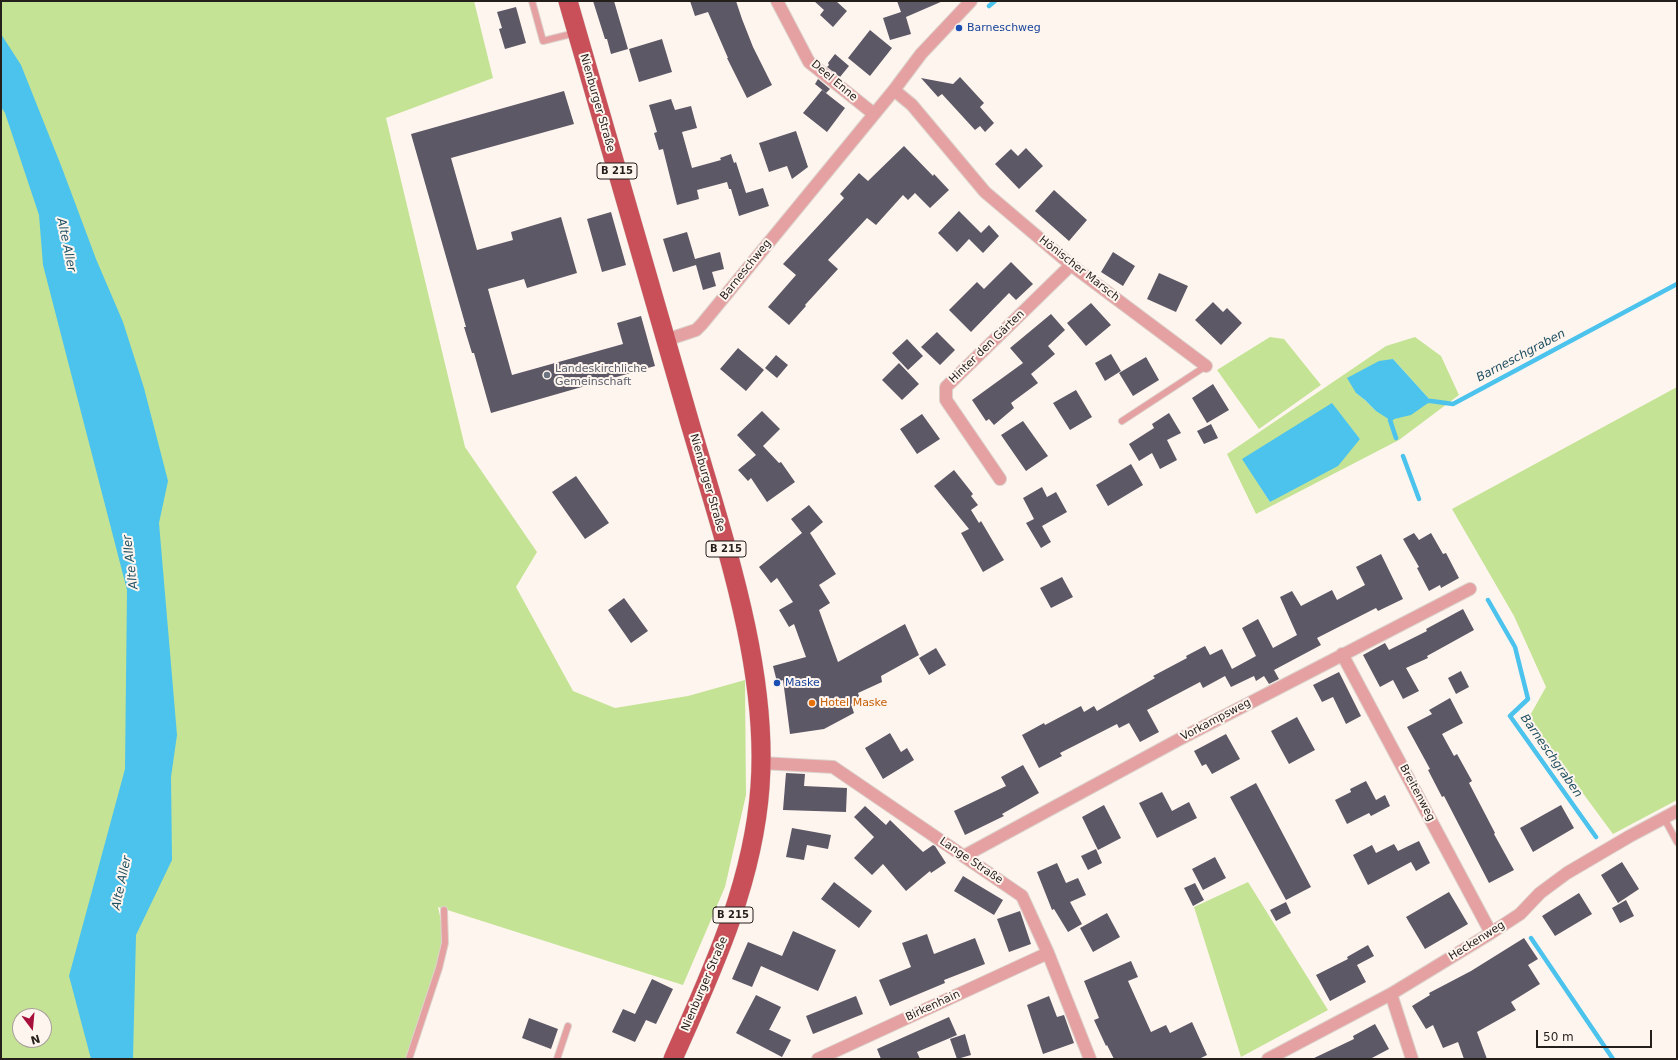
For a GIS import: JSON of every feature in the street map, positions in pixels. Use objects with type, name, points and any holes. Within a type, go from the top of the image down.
[{"type":"main road","name":"Nienburger Straße","points":[[568,1],[718,518],[748,636],[758,708],[761,763],[756,822],[750,858],[740,893],[716,961],[673,1059]]},
{"type":"street","name":"Deel Enne","points":[[777,1],[809,62],[874,114]]},
{"type":"street","name":"Barneschweg","points":[[666,340],[696,330],[702,324],[894,90],[921,54],[971,1]]},
{"type":"street","name":"Hönischer Marsch","points":[[894,90],[912,105],[986,192],[1071,265],[1206,366]]},
{"type":"street","name":"Hinter den Gärten","points":[[1000,479],[946,400],[946,387],[1071,265]]},
{"type":"street","name":"Vorkampsweg","points":[[964,856],[1178,740],[1470,589]]},
{"type":"street","name":"Breitenweg","points":[[1342,654],[1491,933]]},
{"type":"street","name":"Lange Straße","points":[[761,763],[832,767],[1022,896],[1048,953],[1090,1059]]},
{"type":"street","name":"Heckenweg","points":[[1268,1059],[1390,994],[1491,933],[1520,914],[1540,894],[1567,874],[1630,836],[1677,811]]},
{"type":"street","name":"Birkenhain","points":[[818,1059],[1048,953]]},
{"type":"street","points":[[1390,994],[1412,1059]]},
{"type":"lane","points":[[532,1],[543,41],[577,33]]},
{"type":"lane","name":"Hönischer Marsch","points":[[1122,421],[1206,366]]},
{"type":"lane","points":[[1664,818],[1677,842]]},
{"type":"lane","points":[[409,1059],[440,968],[445,943],[444,910]]},
{"type":"lane","points":[[557,1059],[568,1026]]},
{"type":"green space","points":[[1,1],[474,1],[493,78],[386,118],[465,447],[537,552],[516,587],[573,691],[615,708],[688,696],[745,680],[746,795],[725,887],[683,985],[438,907],[446,943],[410,1059],[1,1059]]},
{"type":"green space","points":[[1270,337],[1284,339],[1321,385],[1259,429],[1217,370]]},
{"type":"green space","points":[[1415,337],[1441,356],[1459,395],[1399,440],[1256,514],[1227,454],[1386,346]],"holes":[[[1393,359],[1431,401],[1376,411],[1356,393]],[[1332,404],[1360,439],[1270,502],[1243,459]]]},
{"type":"green space","points":[[1677,387],[1677,800],[1613,834],[1528,719],[1546,687],[1514,616],[1452,509]]},
{"type":"green space","points":[[1248,882],[1328,1010],[1241,1057],[1194,907]]},
{"type":"water","name":"Alte Aller","points":[[1,34],[21,65],[96,259],[123,322],[144,388],[168,481],[159,523],[177,735],[171,777],[172,860],[136,935],[133,1059],[91,1059],[69,976],[125,769],[127,590],[43,265],[39,215],[5,113],[1,107]]},
{"type":"water","points":[[1393,359],[1431,401],[1411,415],[1390,420],[1376,411],[1356,393],[1347,378],[1379,361]]},
{"type":"water","points":[[1332,403],[1360,439],[1338,466],[1270,502],[1242,459]]},
{"type":"building","points":[[593,1],[614,1],[628,49],[611,54]]},
{"type":"building","points":[[690,1],[736,1],[753,47],[772,85],[747,98],[727,58],[708,12],[695,16]]},
{"type":"building","points":[[814,1],[836,1],[847,11],[833,27],[820,15],[824,10]]},
{"type":"building","points":[[897,1],[943,1],[906,17],[911,34],[890,40],[883,18],[901,12]]},
{"type":"building","points":[[516,7],[526,43],[505,49],[499,29],[502,28],[497,12]]},
{"type":"building","points":[[870,30],[892,48],[870,76],[848,58]]},
{"type":"building","points":[[662,39],[672,72],[639,82],[629,49]]},
{"type":"building","points":[[835,54],[849,66],[840,77],[827,67],[829,65],[828,63]]},
{"type":"building","points":[[960,77],[984,103],[980,107],[994,123],[985,132],[980,126],[975,130],[942,94],[938,97],[921,78],[953,84]]},
{"type":"building","points":[[818,79],[830,89],[826,93],[815,84]]},
{"type":"building","points":[[822,90],[845,108],[827,132],[803,113]]},
{"type":"building","points":[[564,91],[574,124],[451,158],[477,250],[513,240],[511,232],[561,217],[577,273],[527,288],[524,279],[488,289],[512,375],[623,344],[617,323],[641,316],[655,366],[491,413],[474,353],[472,353],[464,327],[466,327],[411,134]]},
{"type":"building","points":[[671,99],[675,110],[691,106],[697,128],[682,132],[692,168],[721,160],[720,158],[731,154],[734,163],[736,162],[746,193],[763,188],[769,206],[739,216],[731,189],[729,189],[727,182],[697,190],[699,199],[677,205],[663,149],[659,150],[654,133],[657,132],[649,105]]},
{"type":"building","points":[[796,131],[808,167],[792,179],[787,166],[769,172],[759,143]]},
{"type":"building","points":[[904,146],[949,190],[930,208],[915,193],[908,200],[903,195],[876,225],[867,218],[828,260],[838,269],[789,325],[768,307],[796,275],[783,264],[844,198],[840,194],[859,173],[868,181]]},
{"type":"building","points":[[1026,148],[1043,166],[1019,189],[995,164],[1011,149],[1018,156]]},
{"type":"building","points":[[1054,190],[1087,220],[1069,241],[1035,211]]},
{"type":"building","points":[[959,211],[981,233],[989,225],[999,236],[983,253],[969,239],[957,252],[938,233]]},
{"type":"building","points":[[611,212],[626,265],[602,272],[587,219]]},
{"type":"building","points":[[687,232],[695,259],[720,252],[724,269],[712,272],[716,286],[703,290],[696,265],[673,272],[663,239]]},
{"type":"building","points":[[1113,252],[1135,266],[1123,286],[1101,272]]},
{"type":"building","points":[[1011,262],[1033,284],[1016,300],[1009,293],[971,332],[949,310],[977,282],[984,289]]},
{"type":"building","points":[[1159,273],[1188,286],[1176,312],[1147,299]]},
{"type":"building","points":[[1213,302],[1223,312],[1227,308],[1242,323],[1221,345],[1195,320]]},
{"type":"building","points":[[1091,303],[1111,325],[1086,346],[1067,323]]},
{"type":"building","points":[[1051,314],[1065,330],[1048,346],[1055,354],[1031,374],[1038,383],[1011,403],[1014,408],[994,425],[989,419],[986,421],[972,400],[1023,363],[1010,348]]},
{"type":"building","points":[[937,332],[955,350],[940,365],[921,347]]},
{"type":"building","points":[[907,339],[923,356],[908,370],[892,353]]},
{"type":"building","points":[[738,348],[764,370],[746,391],[720,369]]},
{"type":"building","points":[[1111,354],[1121,371],[1105,381],[1095,363]]},
{"type":"building","points":[[776,355],[788,365],[777,378],[765,368]]},
{"type":"building","points":[[1146,357],[1159,380],[1133,396],[1119,373]]},
{"type":"building","points":[[899,363],[919,384],[902,400],[882,380]]},
{"type":"building","points":[[1213,384],[1229,410],[1207,423],[1192,398]]},
{"type":"building","points":[[1076,390],[1092,417],[1070,430],[1053,403]]},
{"type":"building","points":[[762,411],[780,429],[763,446],[779,463],[781,462],[795,482],[767,502],[751,478],[748,481],[738,470],[756,455],[737,435]]},
{"type":"building","points":[[1169,413],[1181,433],[1167,440],[1177,460],[1160,469],[1152,453],[1139,461],[1129,444],[1154,428],[1152,424]]},
{"type":"building","points":[[922,414],[940,439],[917,454],[900,429]]},
{"type":"building","points":[[1023,421],[1048,456],[1026,471],[1001,435]]},
{"type":"building","points":[[1211,424],[1218,438],[1204,444],[1197,431]]},
{"type":"building","points":[[1131,464],[1143,485],[1108,506],[1096,485]]},
{"type":"building","points":[[954,470],[973,494],[971,496],[978,505],[971,510],[979,523],[981,521],[1004,560],[983,572],[961,533],[969,529],[934,486]]},
{"type":"building","points":[[576,476],[609,523],[585,539],[552,492]]},
{"type":"building","points":[[1042,487],[1047,497],[1056,492],[1067,512],[1042,526],[1051,542],[1041,548],[1026,523],[1034,519],[1023,498]]},
{"type":"building","points":[[809,505],[823,522],[810,533],[836,574],[819,585],[830,603],[819,610],[838,662],[905,624],[919,655],[881,676],[882,682],[858,693],[860,699],[851,704],[854,713],[824,729],[790,734],[783,680],[777,682],[773,666],[806,657],[794,624],[789,627],[779,610],[793,602],[777,578],[771,583],[759,567],[802,533],[791,519]]},
{"type":"building","points":[[1414,533],[1419,540],[1431,533],[1443,554],[1446,553],[1459,578],[1441,588],[1440,585],[1429,591],[1417,568],[1419,567],[1403,539]]},
{"type":"building","points":[[1381,554],[1403,599],[1378,611],[1376,608],[1317,638],[1321,645],[1274,670],[1279,679],[1269,684],[1264,676],[1256,681],[1254,676],[1231,687],[1225,676],[1203,688],[1200,682],[1147,710],[1159,732],[1140,742],[1129,723],[1119,728],[1117,724],[1060,753],[1062,756],[1039,768],[1022,735],[1081,706],[1084,712],[1094,706],[1097,711],[1155,678],[1153,676],[1187,658],[1186,656],[1205,646],[1210,655],[1222,649],[1232,669],[1256,656],[1242,628],[1258,619],[1273,648],[1297,635],[1280,597],[1292,591],[1301,606],[1332,590],[1337,600],[1365,585],[1356,567]]},
{"type":"building","points":[[1062,577],[1073,597],[1051,608],[1040,588]]},
{"type":"building","points":[[624,598],[648,631],[631,643],[608,610]]},
{"type":"building","points":[[1463,609],[1474,630],[1427,656],[1428,658],[1406,668],[1419,691],[1403,699],[1393,680],[1380,687],[1363,655],[1385,643],[1389,650],[1427,631],[1426,629]]},
{"type":"building","points":[[936,648],[946,665],[929,675],[919,658]]},
{"type":"building","points":[[1461,671],[1469,687],[1456,694],[1448,678]]},
{"type":"building","points":[[1339,672],[1361,716],[1346,724],[1333,697],[1322,702],[1313,685]]},
{"type":"building","points":[[1450,698],[1463,723],[1442,734],[1454,756],[1457,754],[1472,781],[1469,783],[1495,833],[1494,834],[1514,870],[1489,883],[1444,796],[1442,797],[1428,770],[1430,769],[1407,727],[1432,714],[1429,710]]},
{"type":"building","points":[[1297,717],[1315,750],[1289,764],[1271,731]]},
{"type":"building","points":[[890,733],[901,752],[907,748],[914,760],[883,779],[865,748]]},
{"type":"building","points":[[1226,734],[1240,759],[1212,774],[1206,764],[1202,766],[1194,751]]},
{"type":"building","points":[[1023,765],[1039,793],[1002,814],[1004,816],[965,835],[954,811],[1006,786],[1001,777]]},
{"type":"building","points":[[786,773],[805,774],[804,786],[847,788],[846,812],[783,810]]},
{"type":"building","points":[[1366,781],[1376,800],[1385,795],[1390,806],[1371,816],[1369,813],[1347,824],[1335,800],[1351,792],[1350,789]]},
{"type":"building","points":[[1256,783],[1311,887],[1286,900],[1230,797]]},
{"type":"building","points":[[1162,792],[1172,811],[1189,802],[1197,818],[1157,838],[1139,803]]},
{"type":"building","points":[[1104,805],[1121,838],[1098,850],[1082,817]]},
{"type":"building","points":[[1561,805],[1574,828],[1533,852],[1520,828]]},
{"type":"building","points":[[865,806],[886,825],[890,820],[923,852],[933,845],[935,846],[946,863],[931,873],[930,871],[906,891],[883,864],[872,875],[854,858],[874,837],[854,817]]},
{"type":"building","points":[[792,828],[831,835],[828,849],[807,845],[804,860],[786,857]]},
{"type":"building","points":[[1419,841],[1430,863],[1416,871],[1411,862],[1368,885],[1353,855],[1372,845],[1376,853],[1394,844],[1398,851]]},
{"type":"building","points":[[1096,849],[1102,863],[1088,870],[1081,856]]},
{"type":"building","points":[[1215,857],[1226,878],[1203,890],[1192,869]]},
{"type":"building","points":[[1622,862],[1639,889],[1618,903],[1601,875]]},
{"type":"building","points":[[1057,863],[1066,883],[1078,878],[1086,895],[1070,902],[1082,924],[1068,932],[1054,909],[1052,910],[1037,872]]},
{"type":"building","points":[[963,876],[1003,900],[994,915],[954,891]]},
{"type":"building","points":[[834,882],[872,911],[859,928],[821,899]]},
{"type":"building","points":[[1195,883],[1204,900],[1193,906],[1184,888]]},
{"type":"building","points":[[1449,892],[1468,924],[1425,949],[1406,917]]},
{"type":"building","points":[[1579,893],[1592,914],[1555,936],[1542,916]]},
{"type":"building","points":[[1626,900],[1634,916],[1620,923],[1612,908]]},
{"type":"building","points":[[1286,902],[1291,913],[1276,921],[1270,910]]},
{"type":"building","points":[[1020,911],[1031,944],[1009,952],[997,919]]},
{"type":"building","points":[[1107,913],[1120,937],[1093,952],[1080,928]]},
{"type":"building","points":[[793,931],[836,950],[818,991],[761,966],[752,987],[732,979],[748,942],[782,956]]},
{"type":"building","points":[[927,934],[934,954],[975,938],[985,964],[944,980],[945,983],[890,1006],[879,980],[911,967],[902,943]]},
{"type":"building","points":[[1524,938],[1538,959],[1528,965],[1540,984],[1511,1002],[1516,1010],[1477,1032],[1487,1059],[1464,1059],[1458,1042],[1443,1048],[1433,1025],[1426,1029],[1412,1006],[1430,995],[1429,993],[1471,971]]},
{"type":"building","points":[[1368,945],[1374,956],[1357,965],[1366,982],[1330,1001],[1316,975],[1348,959],[1347,957]]},
{"type":"building","points":[[1131,961],[1138,977],[1128,981],[1151,1032],[1166,1025],[1170,1033],[1192,1022],[1207,1055],[1199,1059],[1114,1059],[1094,1020],[1099,1018],[1084,981]]},
{"type":"building","points":[[652,979],[673,989],[656,1024],[646,1020],[635,1042],[612,1032],[623,1009],[635,1014]]},
{"type":"building","points":[[756,995],[781,1007],[769,1030],[791,1040],[782,1057],[736,1033]]},
{"type":"building","points":[[856,996],[863,1014],[813,1034],[806,1016]]},
{"type":"building","points":[[1049,996],[1057,1017],[1064,1015],[1074,1043],[1043,1054],[1027,1005]]},
{"type":"building","points":[[949,1017],[957,1035],[917,1052],[920,1059],[881,1059],[877,1049]]},
{"type":"building","points":[[529,1018],[558,1029],[551,1049],[522,1038]]},
{"type":"building","points":[[1375,1024],[1389,1049],[1370,1059],[1312,1059],[1354,1039],[1353,1036]]},
{"type":"building","points":[[965,1034],[971,1055],[957,1059],[950,1039]]},
{"type":"waterway","points":[[989,6],[995,1]]},
{"type":"waterway","name":"Barneschgraben","points":[[1426,401],[1453,404],[1677,284]]},
{"type":"waterway","name":"Barneschgraben","points":[[1394,416],[1390,420],[1396,438]]},
{"type":"waterway","name":"Barneschgraben","points":[[1403,456],[1419,499]]},
{"type":"waterway","name":"Barneschgraben","points":[[1488,600],[1515,647],[1528,699],[1510,716],[1596,837]]},
{"type":"waterway","name":"Barneschgraben","points":[[1531,938],[1613,1059]]},
{"type":"place","name":"Barneschweg","points":[[959,28]]},
{"type":"place","name":"Landeskirchliche Gemeinschaft","points":[[547,375]]},
{"type":"place","name":"Maske","points":[[777,683]]},
{"type":"place","name":"Hotel Maske","points":[[812,703]]}]
